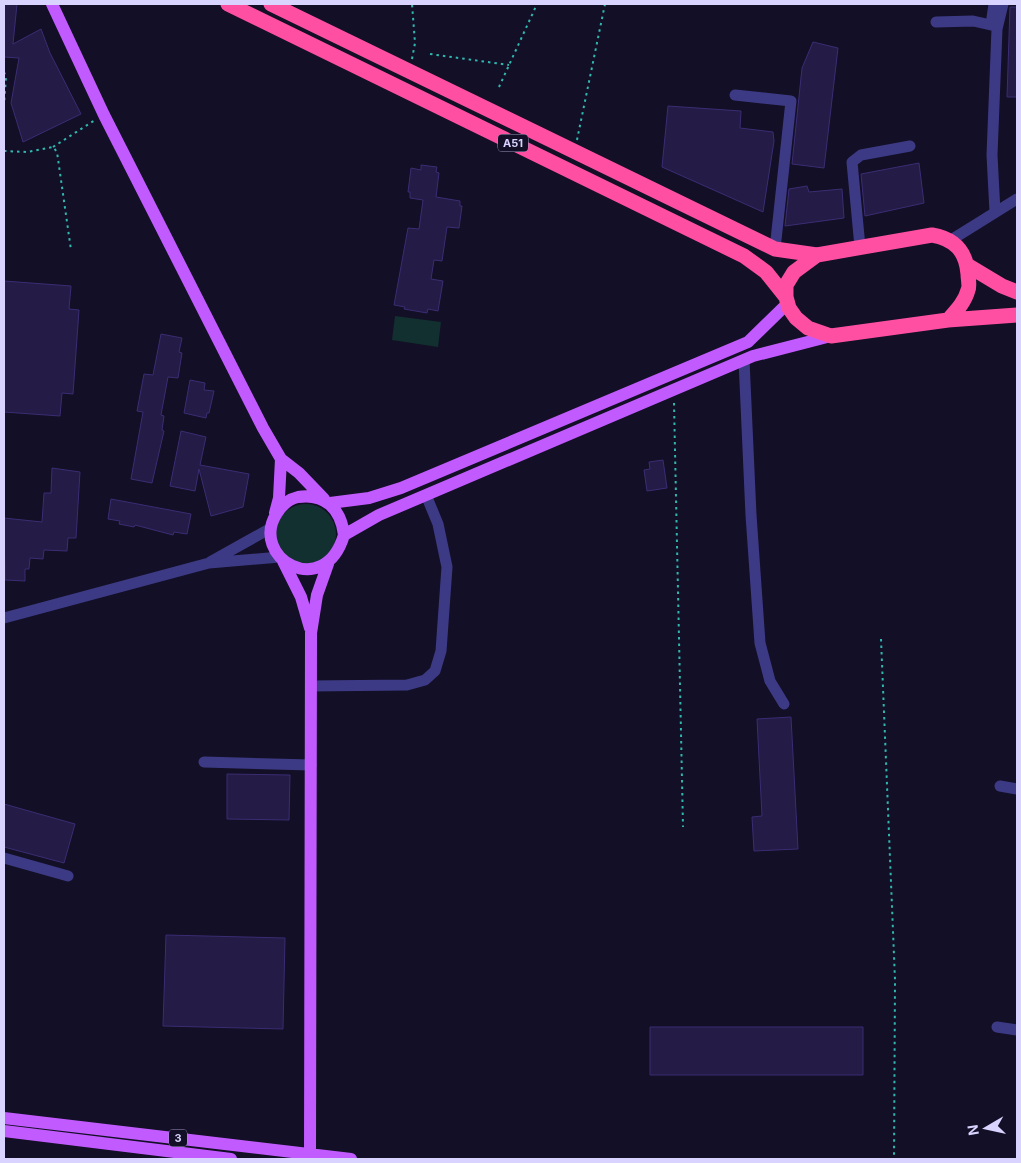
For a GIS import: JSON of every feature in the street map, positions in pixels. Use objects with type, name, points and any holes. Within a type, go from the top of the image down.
[{"type":"highway","name":"A51","points":[[228,4],[744,256],[766,272],[787,300],[796,318],[808,328],[831,336],[948,320],[1017,315]]},
{"type":"highway","name":"A51","points":[[271,4],[775,248],[817,255],[932,235],[951,240]]},
{"type":"highway","points":[[948,320],[962,303],[969,289],[967,265],[963,250],[951,240]]},
{"type":"highway","name":"A51","points":[[787,300],[786,285],[794,272],[817,255]]},
{"type":"highway","points":[[967,265],[1002,286],[1017,292]]},
{"type":"main road","points":[[52,4],[104,114],[259,420],[281,459],[299,473],[338,512],[343,523],[344,535],[339,551],[328,564],[317,595],[311,633],[310,1157]]},
{"type":"main road","points":[[272,523],[281,506],[294,498],[309,496],[327,501],[369,498],[401,488],[748,342],[787,300]]},
{"type":"main road","points":[[344,535],[379,515],[744,360],[792,344],[831,336]]},
{"type":"main road","points":[[281,459],[279,498],[272,523],[272,543],[301,597],[311,633]]},
{"type":"main road","points":[[281,559],[296,568],[313,569],[328,564]]},
{"type":"main road","name":"3","points":[[4,1118],[215,1143],[310,1157],[351,1159]]},
{"type":"main road","name":"3","points":[[4,1131],[154,1154],[232,1159]]},
{"type":"main road","points":[[213,1157],[215,1143]]},
{"type":"street","points":[[994,4],[991,24],[997,54]]},
{"type":"street","points":[[995,212],[992,155],[997,29],[1003,4]]},
{"type":"street","points":[[936,22],[973,21],[991,24]]},
{"type":"street","points":[[735,95],[791,101],[775,248]]},
{"type":"street","points":[[860,248],[852,162],[861,155],[910,146]]},
{"type":"street","points":[[951,240],[1017,199]]},
{"type":"street","points":[[744,360],[751,515],[760,643],[770,681],[784,704]]},
{"type":"street","points":[[311,686],[407,685],[425,680],[435,671],[441,651],[447,567],[438,524],[426,495]]},
{"type":"street","points":[[209,563],[272,523]]},
{"type":"street","points":[[4,618],[209,563],[281,559]]},
{"type":"street","points":[[204,762],[311,765]]},
{"type":"street","points":[[1000,786],[1017,790]]},
{"type":"street","points":[[4,858],[68,876]]},
{"type":"street","points":[[998,1027],[1017,1030]]},
{"type":"path","points":[[409,71],[415,43],[412,4]]},
{"type":"path","points":[[499,87],[537,4]]},
{"type":"path","points":[[573,149],[579,135],[605,4]]},
{"type":"path","points":[[430,54],[509,65]]},
{"type":"path","points":[[4,72],[6,77],[4,105]]},
{"type":"path","points":[[4,151],[27,152],[53,147],[104,114]]},
{"type":"path","points":[[53,147],[58,152],[71,250]]},
{"type":"path","points":[[674,390],[683,827]]},
{"type":"path","points":[[881,639],[895,980],[894,1159]]},
{"type":"green space","points":[[395,316],[441,322],[438,347],[392,340]]},
{"type":"green space","points":[[306,504],[323,509],[331,517],[336,534],[331,551],[323,559],[306,564],[289,559],[281,551],[276,534],[281,517],[289,509]]},
{"type":"building","points":[[4,4],[17,4],[13,44],[41,29],[50,53],[81,114],[23,142],[11,103],[19,58],[4,57]]},
{"type":"building","points":[[1010,7],[1017,7],[1017,97],[1007,97]]},
{"type":"building","points":[[813,42],[838,48],[824,168],[792,164],[802,68]]},
{"type":"building","points":[[668,106],[741,111],[740,128],[773,132],[774,141],[763,212],[662,167]]},
{"type":"building","points":[[919,163],[924,203],[865,216],[861,174]]},
{"type":"building","points":[[421,165],[437,167],[436,172],[439,173],[436,197],[460,201],[460,206],[462,206],[459,228],[447,227],[442,261],[434,260],[431,279],[443,281],[438,311],[428,309],[427,313],[404,309],[405,307],[394,305],[408,228],[419,229],[423,200],[410,198],[410,192],[408,192],[411,168],[421,170]]},
{"type":"building","points":[[807,186],[809,192],[842,189],[844,218],[785,226],[789,189]]},
{"type":"building","points":[[4,281],[71,286],[69,309],[79,310],[73,394],[62,393],[60,416],[4,412]]},
{"type":"building","points":[[161,334],[182,338],[179,352],[182,353],[178,378],[168,377],[161,415],[164,416],[162,430],[164,431],[152,483],[131,479],[143,412],[137,411],[144,374],[153,375]]},
{"type":"building","points":[[190,380],[205,383],[204,390],[214,391],[206,418],[184,413]]},
{"type":"building","points":[[181,431],[206,437],[200,465],[249,474],[243,507],[211,516],[199,469],[195,491],[170,486]]},
{"type":"building","points":[[663,460],[667,488],[647,491],[644,470],[650,469],[649,462]]},
{"type":"building","points":[[52,468],[80,472],[76,538],[68,538],[67,551],[44,550],[43,559],[30,558],[29,569],[25,569],[25,581],[5,580],[4,518],[42,522],[44,493],[51,493]]},
{"type":"building","points":[[111,499],[191,514],[187,534],[174,532],[173,535],[135,525],[134,527],[119,524],[120,521],[108,519]]},
{"type":"building","points":[[791,717],[798,849],[754,851],[752,817],[762,816],[757,719]]},
{"type":"building","points":[[227,774],[290,775],[289,820],[227,819]]},
{"type":"building","points":[[4,804],[75,824],[64,863],[4,847]]},
{"type":"building","points":[[166,935],[285,938],[283,1029],[163,1026]]},
{"type":"building","points":[[650,1027],[863,1027],[863,1075],[650,1075]]}]
